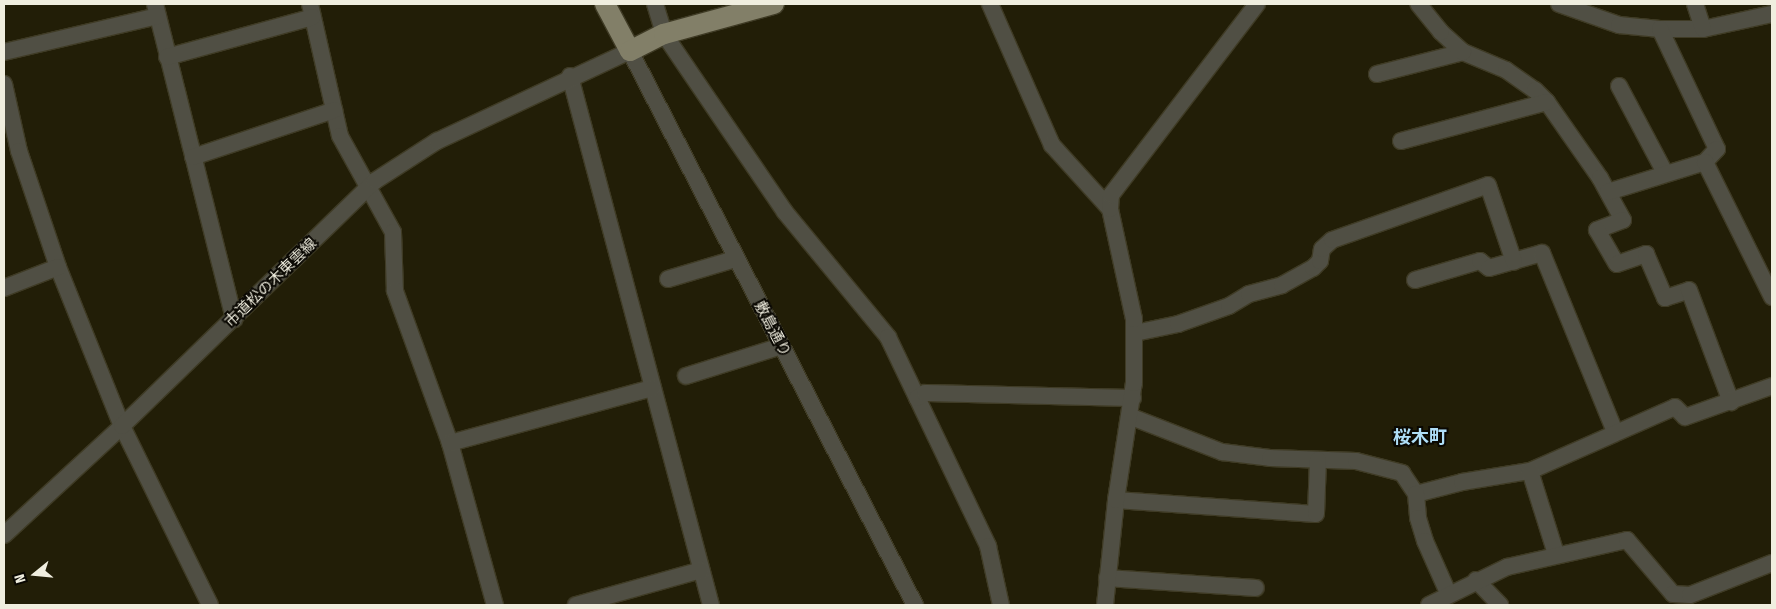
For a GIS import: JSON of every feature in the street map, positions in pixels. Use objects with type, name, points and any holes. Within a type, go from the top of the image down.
[{"type":"main road","points":[[605,4],[630,52],[664,34],[774,4]]},
{"type":"street","points":[[655,4],[664,34],[785,212],[888,336],[988,546],[1001,605]]},
{"type":"street","points":[[990,4],[1052,144],[1110,208]]},
{"type":"street","points":[[1105,605],[1116,500],[1133,398],[1135,333],[1110,208],[1111,195],[1256,4]]},
{"type":"street","points":[[1418,4],[1441,32],[1463,52],[1506,70],[1547,102],[1608,192],[1623,220],[1597,230],[1616,264],[1646,254],[1665,298],[1689,290],[1731,402]]},
{"type":"street","points":[[1559,4],[1619,25],[1660,29],[1703,29],[1772,14]]},
{"type":"street","points":[[1695,4],[1703,29]]},
{"type":"street","points":[[4,52],[156,10],[234,319]]},
{"type":"street","points":[[168,57],[311,10],[340,136],[367,189],[393,232],[395,291],[450,443],[495,605]]},
{"type":"street","points":[[1608,192],[1705,162],[1718,149],[1660,29]]},
{"type":"street","name":"市道松の木東雲線","points":[[4,535],[122,426],[367,189],[437,141],[570,76],[630,52]]},
{"type":"street","name":"敷島通り","points":[[630,52],[915,605]]},
{"type":"street","points":[[1377,74],[1463,52]]},
{"type":"street","points":[[570,76],[711,605]]},
{"type":"street","points":[[4,84],[19,151],[58,267],[122,426],[210,605]]},
{"type":"street","points":[[1619,86],[1665,173]]},
{"type":"street","points":[[1402,141],[1547,102]]},
{"type":"street","points":[[193,157],[334,110]]},
{"type":"street","points":[[1705,162],[1772,297]]},
{"type":"street","points":[[1135,333],[1178,324],[1229,306],[1249,294],[1282,285],[1313,268],[1320,261],[1322,248],[1332,240],[1488,185],[1514,262]]},
{"type":"street","points":[[1415,280],[1480,261],[1489,268],[1542,253],[1615,432]]},
{"type":"street","points":[[668,279],[735,259]]},
{"type":"street","points":[[4,288],[58,267]]},
{"type":"street","points":[[686,376],[781,346]]},
{"type":"street","points":[[1416,494],[1462,482],[1530,471],[1675,407],[1685,417],[1772,386]]},
{"type":"street","points":[[450,443],[653,388]]},
{"type":"street","points":[[917,398],[925,393],[1133,398]]},
{"type":"street","points":[[1130,416],[1222,452],[1318,460],[1356,461],[1402,473],[1416,494],[1418,518],[1425,541],[1449,595]]},
{"type":"street","points":[[1116,500],[1316,514],[1318,460]]},
{"type":"street","points":[[1530,471],[1556,554]]},
{"type":"street","points":[[1430,605],[1476,580],[1507,566],[1627,540],[1673,594],[1690,595],[1772,563]]},
{"type":"street","points":[[576,605],[701,570]]},
{"type":"street","points":[[1107,578],[1256,588]]},
{"type":"street","points":[[1476,580],[1500,605]]},
{"type":"district","name":"桜木町","points":[[1420,437]]}]
